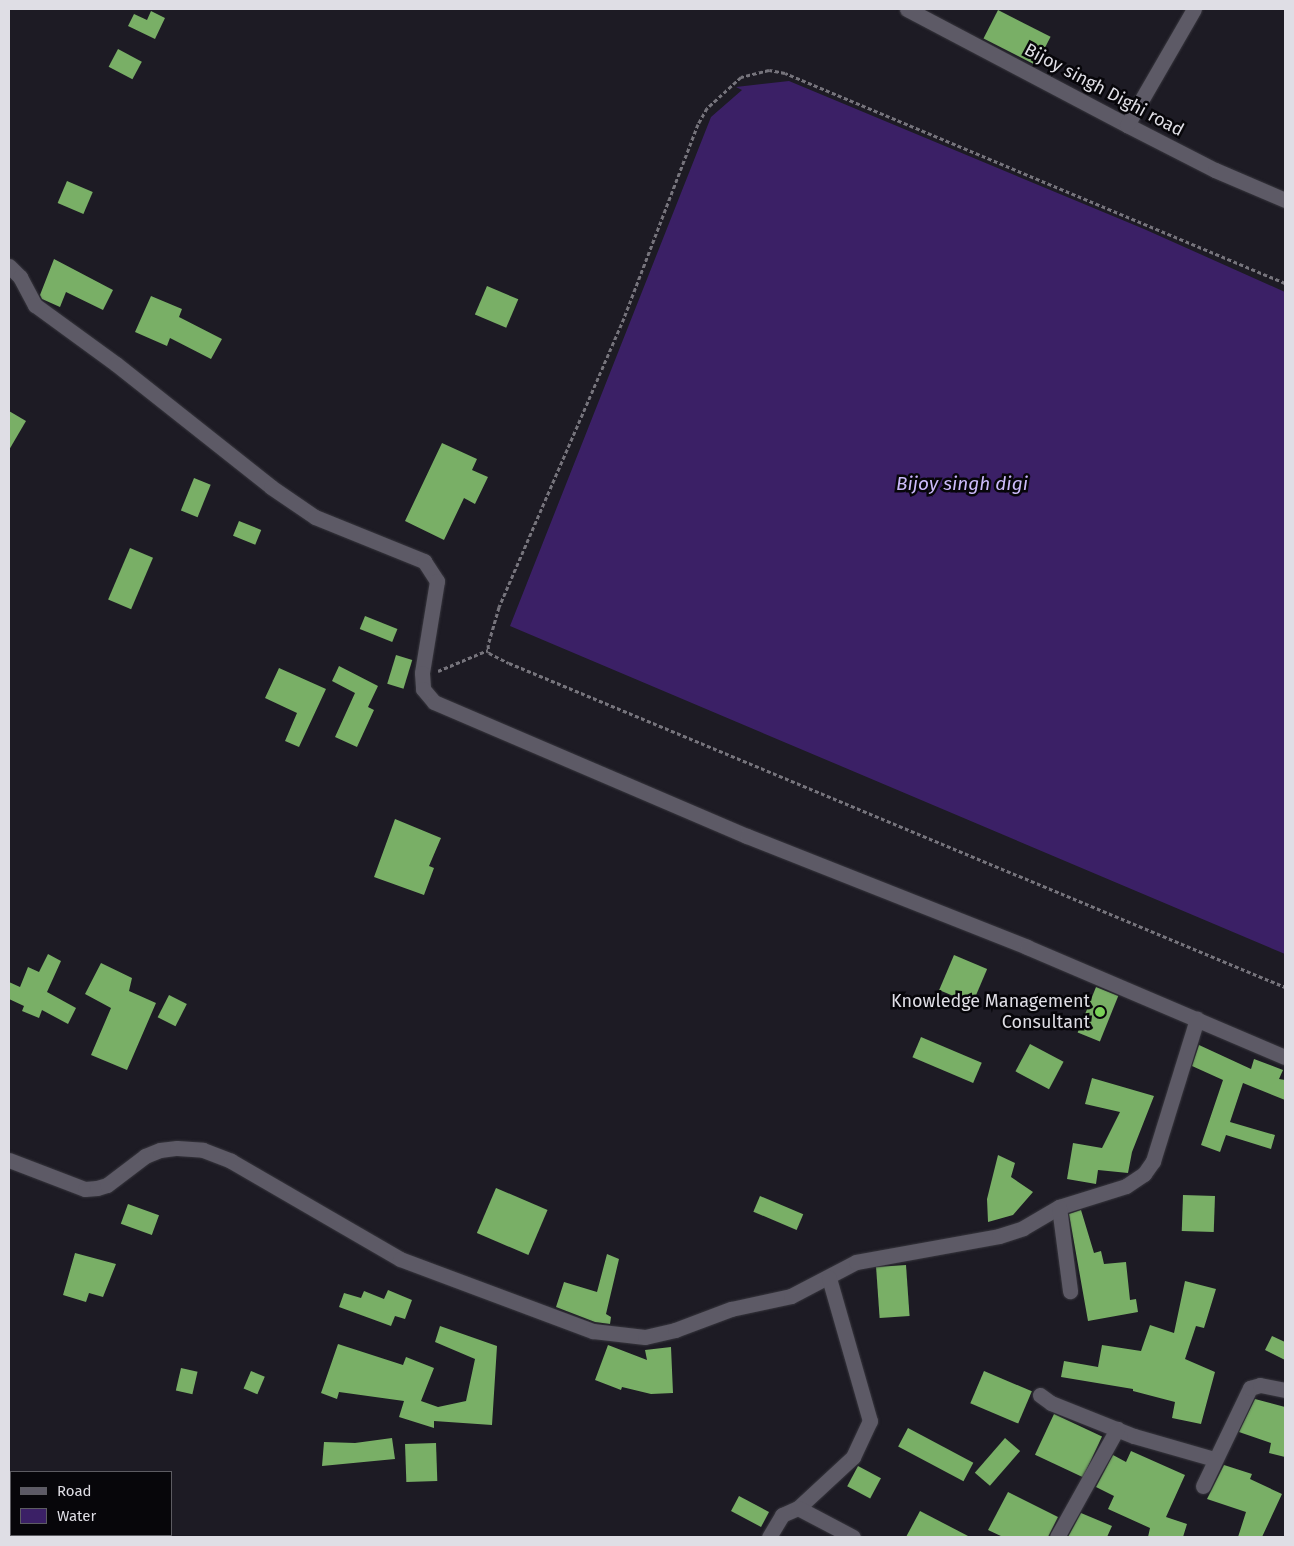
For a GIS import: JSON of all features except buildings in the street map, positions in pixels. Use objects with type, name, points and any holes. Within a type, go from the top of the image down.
[{"type":"street","name":"Bijoy singh Dighi road","points":[[907,9],[1215,170],[1285,200]]},
{"type":"street","points":[[1127,125],[1194,9]]},
{"type":"street","points":[[9,266],[20,277],[35,305],[116,364],[270,487],[315,517],[424,561],[437,581],[422,678],[423,689],[434,702],[452,711],[490,724],[747,836],[1027,947],[1285,1057]]},
{"type":"street","points":[[9,1160],[85,1188],[97,1188],[107,1185],[145,1156],[160,1150],[177,1148],[203,1150],[231,1161],[400,1259],[593,1331],[645,1337],[675,1330],[731,1309],[791,1296],[829,1278],[856,1262],[1000,1236],[1023,1228],[1059,1207],[1126,1186],[1144,1174],[1153,1161],[1197,1019]]},
{"type":"street","points":[[1059,1207],[1070,1290]]},
{"type":"street","points":[[769,1537],[782,1515],[798,1508],[853,1457],[870,1421],[829,1278]]},
{"type":"street","points":[[1202,1486],[1250,1388],[1260,1385],[1285,1390]]},
{"type":"street","points":[[1040,1395],[1051,1403],[1118,1429],[1214,1459]]},
{"type":"street","points":[[1057,1537],[1118,1429]]},
{"type":"street","points":[[798,1508],[853,1537]]},
{"type":"path","points":[[488,650],[489,634],[499,607],[624,318],[698,124],[707,108],[741,78],[768,70],[785,73],[1285,283]]},
{"type":"path","points":[[422,678],[488,650]]},
{"type":"path","points":[[488,650],[509,663],[1285,988]]},
{"type":"water","name":"Bijoy singh digi","points":[[789,81],[1144,229],[1285,292],[1285,954],[510,626],[711,117],[742,90],[736,87]]},
{"type":"place","name":"Knowledge Management Consultant","points":[[1100,1012]]}]
